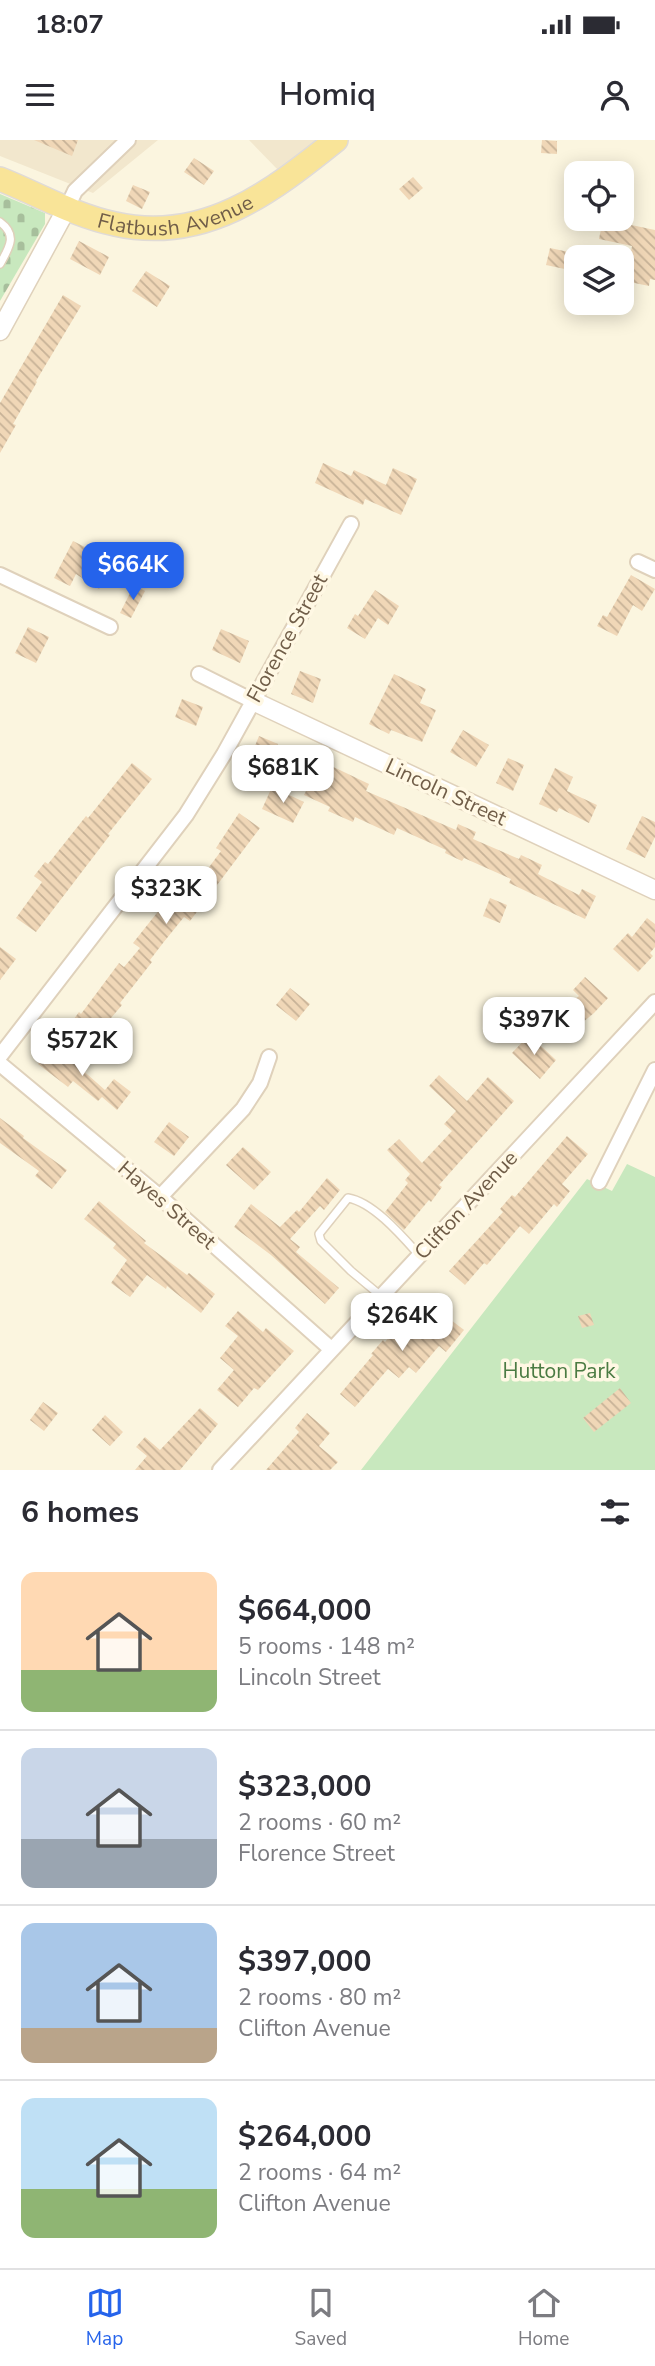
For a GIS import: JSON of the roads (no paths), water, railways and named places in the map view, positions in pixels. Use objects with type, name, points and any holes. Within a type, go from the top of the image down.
[{"type":"main road","name":"Flatbush Avenue","points":[[0,179],[113,224],[165,229],[190,226],[218,217],[271,190],[336,140]]},
{"type":"street","points":[[0,331],[75,191],[128,140]]},
{"type":"street","name":"Florence Street","points":[[0,1056],[187,816],[351,524]]},
{"type":"street","points":[[638,562],[655,570]]},
{"type":"street","points":[[0,575],[110,627]]},
{"type":"street","name":"Lincoln Street","points":[[199,674],[655,890]]},
{"type":"street","name":"Clifton Avenue","points":[[220,1470],[655,1002]]},
{"type":"street","points":[[160,1197],[243,1109],[260,1083],[269,1057]]},
{"type":"street","name":"Hayes Street","points":[[0,1064],[160,1197],[331,1349]]},
{"type":"street","points":[[600,1182],[655,1070]]},
{"type":"lane","points":[[0,222],[6,226],[12,237],[0,264]]},
{"type":"lane","points":[[381,1296],[321,1241],[319,1234],[348,1198],[367,1206],[396,1230],[419,1255]]},
{"type":"park label","name":"Hutton Park","points":[[559,1371]]}]
